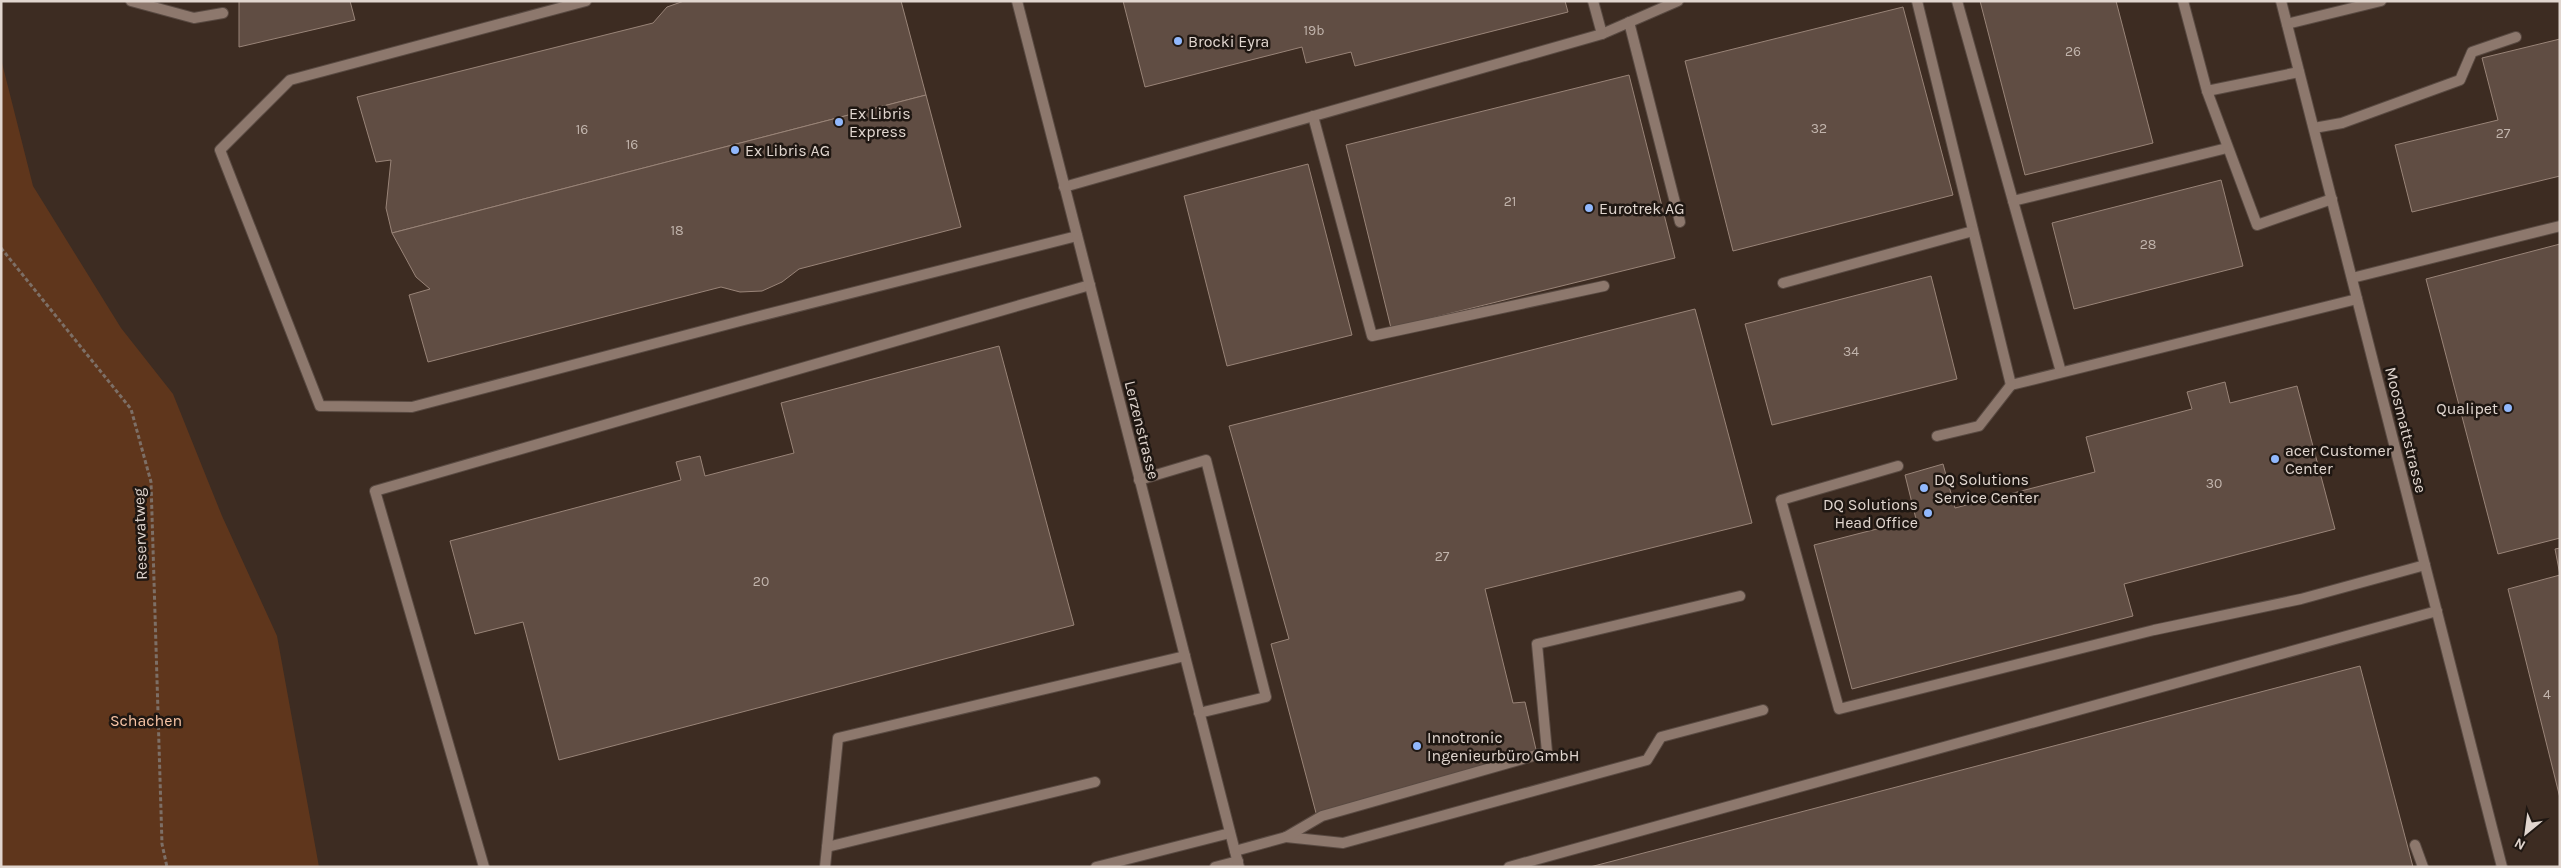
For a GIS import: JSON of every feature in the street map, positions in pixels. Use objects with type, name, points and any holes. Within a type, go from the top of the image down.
[{"type":"street","points":[[130,1],[194,18],[223,13]]},
{"type":"street","points":[[586,1],[290,80],[220,150],[320,406],[412,408],[754,317],[1077,236]]},
{"type":"street","name":"Lerzenstrasse","points":[[1017,1],[1238,864]]},
{"type":"street","points":[[1593,1],[1602,34]]},
{"type":"street","points":[[1064,186],[1602,34],[1678,1]]},
{"type":"street","points":[[1917,1],[2011,384]]},
{"type":"street","points":[[1957,1],[2060,372]]},
{"type":"street","points":[[2184,1],[2207,91],[2257,225],[2332,199]]},
{"type":"street","name":"Moosmattstrasse","points":[[2281,1],[2502,867]]},
{"type":"street","points":[[2287,24],[2381,1]]},
{"type":"street","points":[[1629,22],[1680,222]]},
{"type":"street","points":[[2314,128],[2342,122],[2460,80],[2472,52],[2516,36]]},
{"type":"street","points":[[2207,91],[2300,72]]},
{"type":"street","points":[[1313,116],[1372,336],[1604,286]]},
{"type":"street","points":[[2013,201],[2227,148]]},
{"type":"street","points":[[2352,278],[2560,226]]},
{"type":"street","points":[[1783,283],[1973,231]]},
{"type":"street","points":[[484,867],[374,491],[1090,286]]},
{"type":"street","points":[[1937,436],[1979,426],[2011,384],[2357,299]]},
{"type":"street","points":[[1139,480],[1206,460],[1266,697],[1199,713]]},
{"type":"street","points":[[1898,466],[1781,500],[1839,708],[2154,630],[2302,599],[2425,565]]},
{"type":"street","points":[[1235,851],[1286,837],[1322,816],[1547,752],[1537,644],[1740,596]]},
{"type":"street","points":[[1509,867],[2437,611]]},
{"type":"street","points":[[826,867],[838,738],[1185,656]]},
{"type":"street","points":[[1286,837],[1344,843],[1647,760],[1661,737],[1763,710]]},
{"type":"street","points":[[827,847],[1095,782]]},
{"type":"street","points":[[1096,867],[1230,833]]},
{"type":"street","points":[[2415,844],[2423,867]]},
{"type":"street","points":[[1215,867],[1238,864]]},
{"type":"path","name":"Reservatweg","points":[[1,248],[131,409],[151,482],[162,844],[167,867]]},
{"type":"green space","name":"Schachen","points":[[1,59],[33,186],[121,328],[173,394],[222,516],[277,636],[319,867],[1,867]]},
{"type":"building","points":[[239,1],[350,1],[355,20],[239,47]]},
{"type":"building","points":[[684,1],[901,1],[926,95],[392,233],[386,208],[391,160],[376,162],[357,97],[653,23],[667,7]]},
{"type":"building","points":[[1123,1],[1565,1],[1568,12],[1355,66],[1351,52],[1306,63],[1302,47],[1145,87]]},
{"type":"building","points":[[1980,1],[2116,1],[2153,143],[2025,175]]},
{"type":"building","points":[[1903,7],[1953,195],[1733,251],[1685,61]]},
{"type":"building","points":[[2560,39],[2560,176],[2412,212],[2395,145],[2498,120],[2482,58]]},
{"type":"building","points":[[1629,75],[1675,258],[1391,328],[1346,145]]},
{"type":"building","points":[[926,95],[961,227],[799,269],[782,282],[762,291],[740,292],[721,287],[428,362],[409,295],[430,289],[416,277],[392,233]]},
{"type":"building","points":[[1308,164],[1352,335],[1227,366],[1184,196]]},
{"type":"building","points":[[2221,180],[2243,266],[2074,309],[2052,223]]},
{"type":"building","points":[[2560,244],[2560,538],[2498,554],[2426,279]]},
{"type":"building","points":[[1931,276],[1957,379],[1772,425],[1745,324]]},
{"type":"building","points":[[1695,309],[1752,523],[1485,589],[1513,703],[1525,702],[1537,754],[1316,813],[1271,644],[1289,639],[1229,426]]},
{"type":"building","points":[[999,346],[1074,625],[559,760],[523,622],[475,634],[450,541],[681,480],[676,462],[700,456],[705,476],[794,453],[781,403]]},
{"type":"building","points":[[2225,382],[2230,403],[2297,386],[2335,529],[2124,584],[2133,616],[1852,689],[1814,545],[1916,519],[1905,475],[1943,464],[1955,508],[2095,472],[2086,437],[2192,409],[2187,392]]},
{"type":"building","points":[[2560,548],[2560,575],[2555,549]]},
{"type":"building","points":[[2560,575],[2560,798],[2508,589]]},
{"type":"building","points":[[2360,666],[2413,867],[1590,867]]},
{"type":"place","name":"Brocki Eyra","points":[[1178,41]]},
{"type":"place","name":"Ex Libris Express","points":[[839,122]]},
{"type":"place","name":"Ex Libris AG","points":[[735,150]]},
{"type":"place","name":"Eurotrek AG","points":[[1589,208]]},
{"type":"place","name":"Qualipet","points":[[2508,408]]},
{"type":"place","name":"acer Customer Center","points":[[2275,459]]},
{"type":"place","name":"DQ Solutions Service Center","points":[[1924,488]]},
{"type":"place","name":"DQ Solutions Head Office","points":[[1928,513]]},
{"type":"place","name":"Innotronic Ingenieurbüro GmbH","points":[[1417,746]]}]
